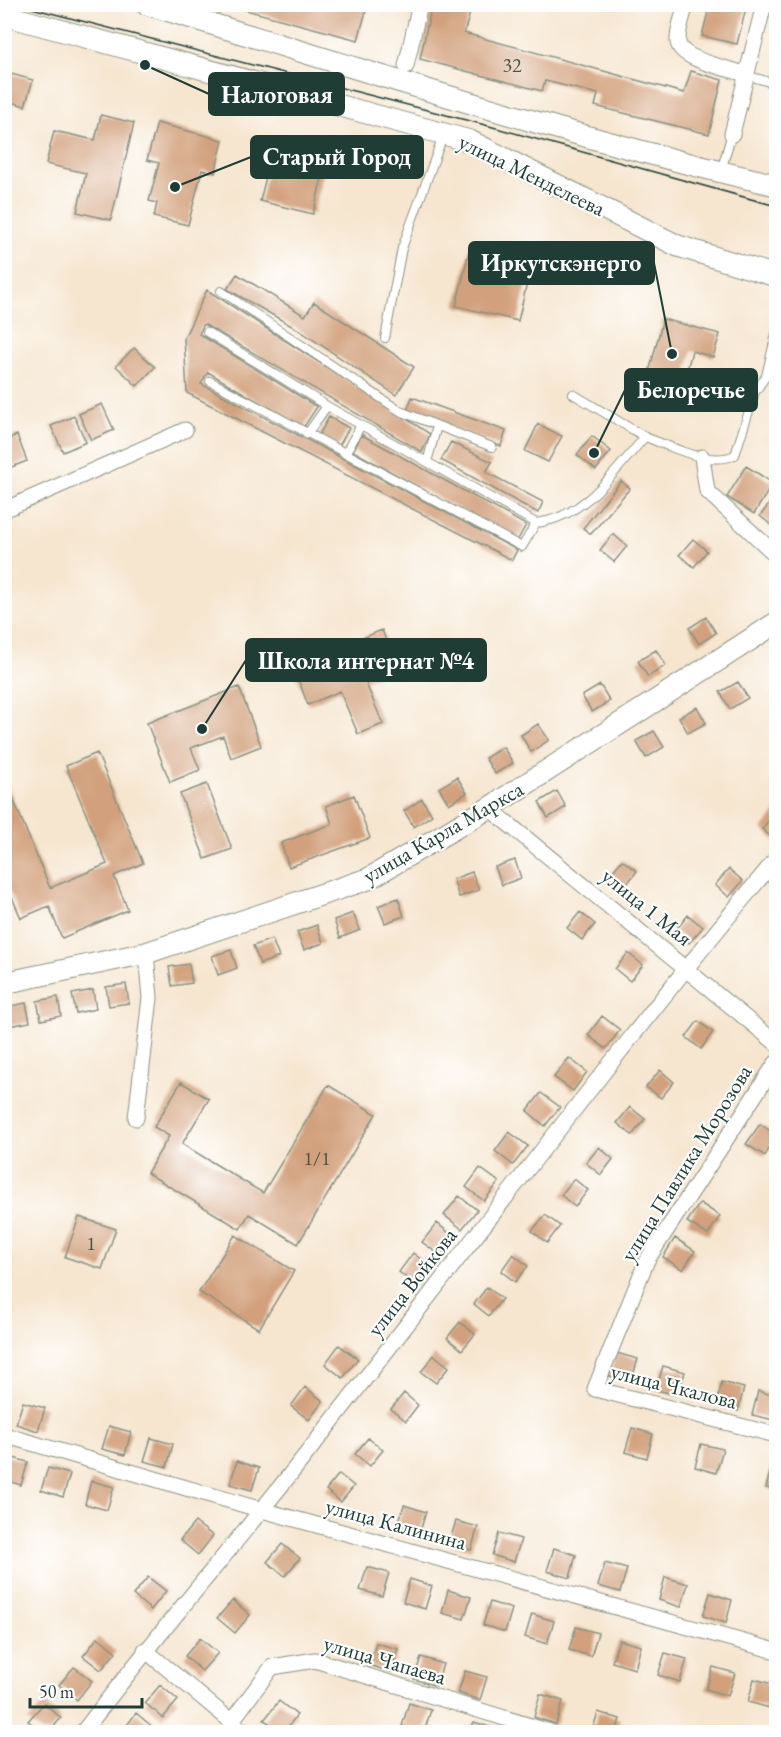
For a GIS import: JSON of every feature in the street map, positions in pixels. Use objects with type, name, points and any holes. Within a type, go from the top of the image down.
[{"type":"main road","name":"улица Менделеева","points":[[146,4],[404,73],[721,172],[777,185]]},
{"type":"main road","name":"улица Менделеева","points":[[4,15],[470,141],[678,246],[777,276]]},
{"type":"main road","name":"улица Карла Маркса","points":[[4,983],[146,953],[368,879],[489,808],[777,623]]},
{"type":"street","points":[[404,73],[421,4]]},
{"type":"street","points":[[686,4],[678,43],[681,49],[691,57],[745,74]]},
{"type":"street","points":[[732,134],[764,4]]},
{"type":"street","points":[[4,510],[185,430]]},
{"type":"street","points":[[702,457],[707,491],[777,555]]},
{"type":"street","name":"улица 1 Мая","points":[[489,808],[777,1043]]},
{"type":"street","name":"улица Войкова","points":[[83,1732],[145,1650],[262,1510],[686,967],[777,859]]},
{"type":"street","points":[[136,1118],[150,998],[146,953]]},
{"type":"street","name":"улица Павлика Морозова","points":[[595,1389],[647,1260],[777,1063]]},
{"type":"street","name":"улица Чкалова","points":[[595,1389],[777,1435]]},
{"type":"street","name":"улица Калинина","points":[[4,1435],[262,1510],[777,1651]]},
{"type":"street","points":[[145,1650],[244,1732]]},
{"type":"street","name":"улица Чапаева","points":[[231,1722],[272,1667],[315,1660],[550,1732]]},
{"type":"lane","points":[[721,172],[764,4]]},
{"type":"lane","points":[[745,74],[777,84]]},
{"type":"lane","points":[[385,338],[402,248],[444,134]]},
{"type":"lane","points":[[221,291],[400,411],[492,447]]},
{"type":"lane","points":[[207,332],[327,406],[536,523],[546,522],[583,505],[645,436]]},
{"type":"lane","points":[[573,394],[645,436],[702,457],[726,459],[735,455],[755,392],[766,376],[777,334]]},
{"type":"lane","points":[[210,381],[522,547],[536,523]]},
{"type":"lane","points":[[307,434],[327,406]]},
{"type":"lane","points":[[345,454],[361,425]]},
{"type":"lane","points":[[427,462],[437,426]]},
{"type":"building","points":[[224,4],[368,4],[358,40]]},
{"type":"building","points":[[432,4],[470,13],[464,33],[684,93],[691,71],[722,80],[709,134],[595,106],[598,94],[545,81],[542,91],[420,59]]},
{"type":"building","points":[[710,4],[747,4],[737,44],[702,36]]},
{"type":"building","points":[[4,72],[33,80],[25,106],[4,100]]},
{"type":"building","points":[[101,115],[134,123],[111,220],[77,212],[86,173],[46,164],[54,131],[95,140]]},
{"type":"building","points":[[157,123],[223,140],[215,173],[202,170],[188,225],[154,217],[157,203],[149,201],[159,163],[147,160]]},
{"type":"building","points":[[274,145],[327,158],[313,214],[260,201]]},
{"type":"building","points":[[471,243],[533,258],[518,321],[456,306]]},
{"type":"building","points":[[237,274],[305,316],[314,302],[414,367],[396,395],[297,329],[227,289]]},
{"type":"building","points":[[207,290],[430,434],[422,452],[204,324],[199,334],[317,407],[303,428],[208,372],[201,384],[517,550],[512,560],[187,393],[184,338]]},
{"type":"building","points":[[663,319],[720,334],[713,357],[692,351],[682,389],[647,380]]},
{"type":"building","points":[[134,348],[155,367],[137,386],[116,366]]},
{"type":"building","points":[[412,397],[506,431],[501,446],[407,411]]},
{"type":"building","points":[[102,404],[114,430],[91,440],[79,414]]},
{"type":"building","points":[[74,416],[86,442],[63,452],[51,426]]},
{"type":"building","points":[[329,417],[349,428],[339,446],[319,435]]},
{"type":"building","points":[[538,424],[562,436],[548,462],[525,451]]},
{"type":"building","points":[[17,435],[27,461],[4,470],[4,440]]},
{"type":"building","points":[[362,435],[526,525],[517,541],[353,451]]},
{"type":"building","points":[[592,436],[611,451],[596,470],[577,455]]},
{"type":"building","points":[[451,442],[492,462],[486,472],[543,502],[538,513],[441,460]]},
{"type":"building","points":[[746,466],[773,483],[754,514],[727,497]]},
{"type":"building","points":[[621,481],[630,488],[591,534],[583,528]]},
{"type":"building","points":[[776,495],[776,529],[760,516]]},
{"type":"building","points":[[613,534],[627,546],[614,562],[600,550]]},
{"type":"building","points":[[693,539],[707,551],[694,567],[679,555]]},
{"type":"building","points":[[706,617],[716,633],[699,644],[689,628]]},
{"type":"building","points":[[382,630],[397,668],[365,681],[383,724],[358,734],[340,691],[308,705],[293,666]]},
{"type":"building","points":[[656,650],[666,665],[648,677],[638,661]]},
{"type":"building","points":[[738,682],[748,698],[730,709],[720,692]]},
{"type":"building","points":[[600,685],[610,701],[592,712],[582,696]]},
{"type":"building","points":[[239,687],[261,746],[231,758],[223,736],[191,748],[200,770],[170,782],[147,723]]},
{"type":"building","points":[[697,707],[706,723],[688,733],[679,717]]},
{"type":"building","points":[[538,724],[549,740],[531,752],[521,735]]},
{"type":"building","points":[[654,731],[664,747],[646,758],[636,741]]},
{"type":"building","points":[[503,747],[513,763],[495,774],[485,758]]},
{"type":"building","points":[[97,753],[143,863],[114,876],[128,910],[62,938],[49,906],[21,918],[4,879],[4,790],[9,789],[50,888],[107,864],[66,766]]},
{"type":"building","points":[[457,777],[467,793],[449,804],[439,788]]},
{"type":"building","points":[[207,784],[232,849],[205,859],[180,794]]},
{"type":"building","points":[[557,791],[566,807],[548,818],[539,802]]},
{"type":"building","points":[[354,795],[370,838],[289,867],[281,843],[332,824],[326,806]]},
{"type":"building","points":[[422,799],[432,815],[414,827],[404,811]]},
{"type":"building","points":[[776,812],[776,841],[762,829]]},
{"type":"building","points":[[515,860],[521,878],[502,885],[495,867]]},
{"type":"building","points":[[622,860],[637,871],[624,888],[609,876]]},
{"type":"building","points":[[729,869],[743,881],[729,897],[715,885]]},
{"type":"building","points":[[472,872],[479,890],[459,897],[453,879]]},
{"type":"building","points":[[398,898],[404,916],[385,923],[378,906]]},
{"type":"building","points":[[580,912],[595,924],[582,940],[567,928]]},
{"type":"building","points":[[353,913],[360,930],[340,938],[334,920]]},
{"type":"building","points":[[688,915],[703,927],[689,943],[675,931]]},
{"type":"building","points":[[317,925],[323,943],[304,950],[297,932]]},
{"type":"building","points":[[272,939],[279,957],[260,964],[253,946]]},
{"type":"building","points":[[231,950],[237,968],[218,975],[212,956]]},
{"type":"building","points":[[628,953],[643,965],[630,981],[615,969]]},
{"type":"building","points":[[189,964],[192,983],[172,986],[169,967]]},
{"type":"building","points":[[126,984],[129,1003],[109,1006],[106,987]]},
{"type":"building","points":[[93,990],[96,1009],[76,1013],[72,994]]},
{"type":"building","points":[[58,997],[61,1016],[41,1020],[37,1001]]},
{"type":"building","points":[[26,1003],[30,1022],[9,1026],[6,1007]]},
{"type":"building","points":[[602,1016],[620,1030],[606,1049],[588,1035]]},
{"type":"building","points":[[698,1021],[713,1032],[701,1049],[686,1037]]},
{"type":"building","points":[[569,1058],[587,1072],[573,1091],[554,1077]]},
{"type":"building","points":[[660,1070],[674,1082],[661,1098],[646,1087]]},
{"type":"building","points":[[181,1082],[209,1099],[182,1144],[263,1193],[328,1085],[376,1114],[298,1244],[249,1214],[240,1229],[147,1173],[169,1136],[154,1127]]},
{"type":"building","points":[[541,1093],[560,1107],[545,1126],[527,1111]]},
{"type":"building","points":[[630,1107],[645,1119],[632,1135],[617,1123]]},
{"type":"building","points":[[760,1124],[776,1135],[765,1156],[746,1144]]},
{"type":"building","points":[[509,1132],[528,1146],[513,1165],[495,1151]]},
{"type":"building","points":[[599,1147],[613,1159],[601,1175],[586,1163]]},
{"type":"building","points":[[480,1168],[499,1182],[484,1201],[466,1187]]},
{"type":"building","points":[[574,1179],[588,1190],[575,1207],[561,1195]]},
{"type":"building","points":[[459,1196],[477,1210],[462,1229],[444,1215]]},
{"type":"building","points":[[700,1203],[720,1216],[708,1235],[687,1222]]},
{"type":"building","points":[[545,1215],[560,1226],[547,1243],[532,1231]]},
{"type":"building","points":[[79,1217],[116,1229],[102,1269],[65,1257]]},
{"type":"building","points":[[437,1223],[455,1238],[441,1256],[422,1242]]},
{"type":"building","points":[[235,1235],[294,1271],[259,1329],[199,1292]]},
{"type":"building","points":[[675,1238],[695,1251],[683,1270],[663,1257]]},
{"type":"building","points":[[413,1253],[431,1267],[417,1286],[399,1272]]},
{"type":"building","points":[[513,1254],[528,1266],[515,1282],[501,1271]]},
{"type":"building","points":[[487,1287],[502,1299],[489,1316],[474,1304]]},
{"type":"building","points":[[460,1322],[475,1334],[462,1350],[447,1338]]},
{"type":"building","points":[[339,1345],[358,1359],[343,1378],[325,1364]]},
{"type":"building","points":[[616,1353],[638,1359],[631,1382],[609,1376]]},
{"type":"building","points":[[434,1355],[449,1367],[436,1383],[421,1372]]},
{"type":"building","points":[[663,1366],[685,1372],[678,1395],[656,1390]]},
{"type":"building","points":[[722,1382],[744,1388],[738,1411],[716,1405]]},
{"type":"building","points":[[305,1387],[323,1401],[309,1420],[291,1406]]},
{"type":"building","points":[[758,1391],[776,1396],[774,1420],[752,1415]]},
{"type":"building","points":[[404,1393],[418,1405],[406,1421],[391,1409]]},
{"type":"building","points":[[23,1402],[45,1408],[38,1431],[16,1424]]},
{"type":"building","points":[[109,1426],[131,1432],[125,1455],[102,1449]]},
{"type":"building","points":[[632,1428],[653,1434],[647,1458],[625,1452]]},
{"type":"building","points":[[151,1438],[173,1444],[167,1467],[144,1461]]},
{"type":"building","points":[[368,1438],[383,1450],[370,1466],[355,1454]]},
{"type":"building","points":[[701,1444],[723,1449],[716,1473],[695,1467]]},
{"type":"building","points":[[6,1456],[28,1462],[21,1485],[5,1480]]},
{"type":"building","points":[[237,1461],[259,1468],[252,1490],[230,1484]]},
{"type":"building","points":[[772,1464],[776,1465],[776,1490],[766,1488]]},
{"type":"building","points":[[48,1468],[70,1474],[63,1497],[41,1490]]},
{"type":"building","points":[[339,1474],[354,1486],[341,1502],[326,1490]]},
{"type":"building","points":[[91,1481],[114,1487],[107,1510],[85,1504]]},
{"type":"building","points":[[404,1505],[426,1512],[419,1535],[397,1528]]},
{"type":"building","points":[[456,1521],[478,1527],[471,1550],[449,1543]]},
{"type":"building","points":[[195,1522],[213,1536],[198,1555],[180,1540]]},
{"type":"building","points":[[499,1533],[521,1539],[514,1562],[492,1555]]},
{"type":"building","points":[[282,1544],[300,1558],[285,1576],[267,1562]]},
{"type":"building","points":[[554,1548],[576,1555],[570,1578],[547,1571]]},
{"type":"building","points":[[605,1563],[627,1569],[620,1592],[598,1586]]},
{"type":"building","points":[[367,1567],[389,1573],[382,1596],[360,1590]]},
{"type":"building","points":[[148,1577],[166,1591],[151,1610],[133,1595]]},
{"type":"building","points":[[665,1577],[688,1584],[681,1607],[659,1600]]},
{"type":"building","points":[[410,1579],[432,1586],[425,1609],[403,1602]]},
{"type":"building","points":[[448,1590],[471,1597],[464,1619],[442,1613]]},
{"type":"building","points":[[710,1593],[732,1600],[726,1623],[703,1616]]},
{"type":"building","points":[[233,1600],[250,1615],[235,1633],[217,1618]]},
{"type":"building","points":[[490,1602],[512,1609],[505,1632],[483,1625]]},
{"type":"building","points":[[532,1614],[554,1621],[547,1644],[525,1637]]},
{"type":"building","points":[[576,1627],[598,1633],[591,1656],[569,1650]]},
{"type":"building","points":[[98,1637],[116,1652],[101,1670],[83,1656]]},
{"type":"building","points":[[200,1638],[218,1653],[202,1671],[185,1656]]},
{"type":"building","points":[[619,1640],[641,1646],[635,1669],[612,1662]]},
{"type":"building","points":[[376,1643],[398,1649],[391,1672],[369,1665]]},
{"type":"building","points":[[665,1653],[687,1659],[680,1682],[658,1675]]},
{"type":"building","points":[[421,1657],[443,1664],[436,1686],[414,1679]]},
{"type":"building","points":[[74,1667],[92,1681],[77,1700],[59,1685]]},
{"type":"building","points":[[713,1667],[735,1673],[728,1696],[706,1689]]},
{"type":"building","points":[[465,1671],[487,1677],[480,1700],[458,1693]]},
{"type":"building","points":[[754,1679],[776,1685],[770,1708],[748,1702]]},
{"type":"building","points":[[160,1685],[178,1700],[163,1718],[145,1703]]},
{"type":"building","points":[[540,1694],[563,1701],[556,1724],[534,1717]]},
{"type":"building","points":[[279,1701],[297,1715],[284,1732],[264,1720]]},
{"type":"building","points":[[44,1703],[61,1718],[49,1732],[42,1732],[28,1721]]},
{"type":"building","points":[[409,1703],[431,1710],[424,1732],[402,1726]]},
{"type":"building","points":[[598,1712],[620,1719],[616,1732],[592,1732]]},
{"type":"building","points":[[136,1713],[154,1728],[150,1732],[122,1732]]},
{"type":"building","points":[[474,1722],[496,1729],[495,1732],[470,1732]]},
{"type":"tram line","points":[[16,4],[489,126],[776,206]]},
{"type":"place","name":"Налоговая","points":[[145,65]]},
{"type":"place","name":"Старый Город","points":[[175,187]]},
{"type":"place","name":"Иркутскэнерго","points":[[672,354]]},
{"type":"place","name":"Белоречье","points":[[594,453]]},
{"type":"place","name":"Школа интернат №4","points":[[202,729]]}]
